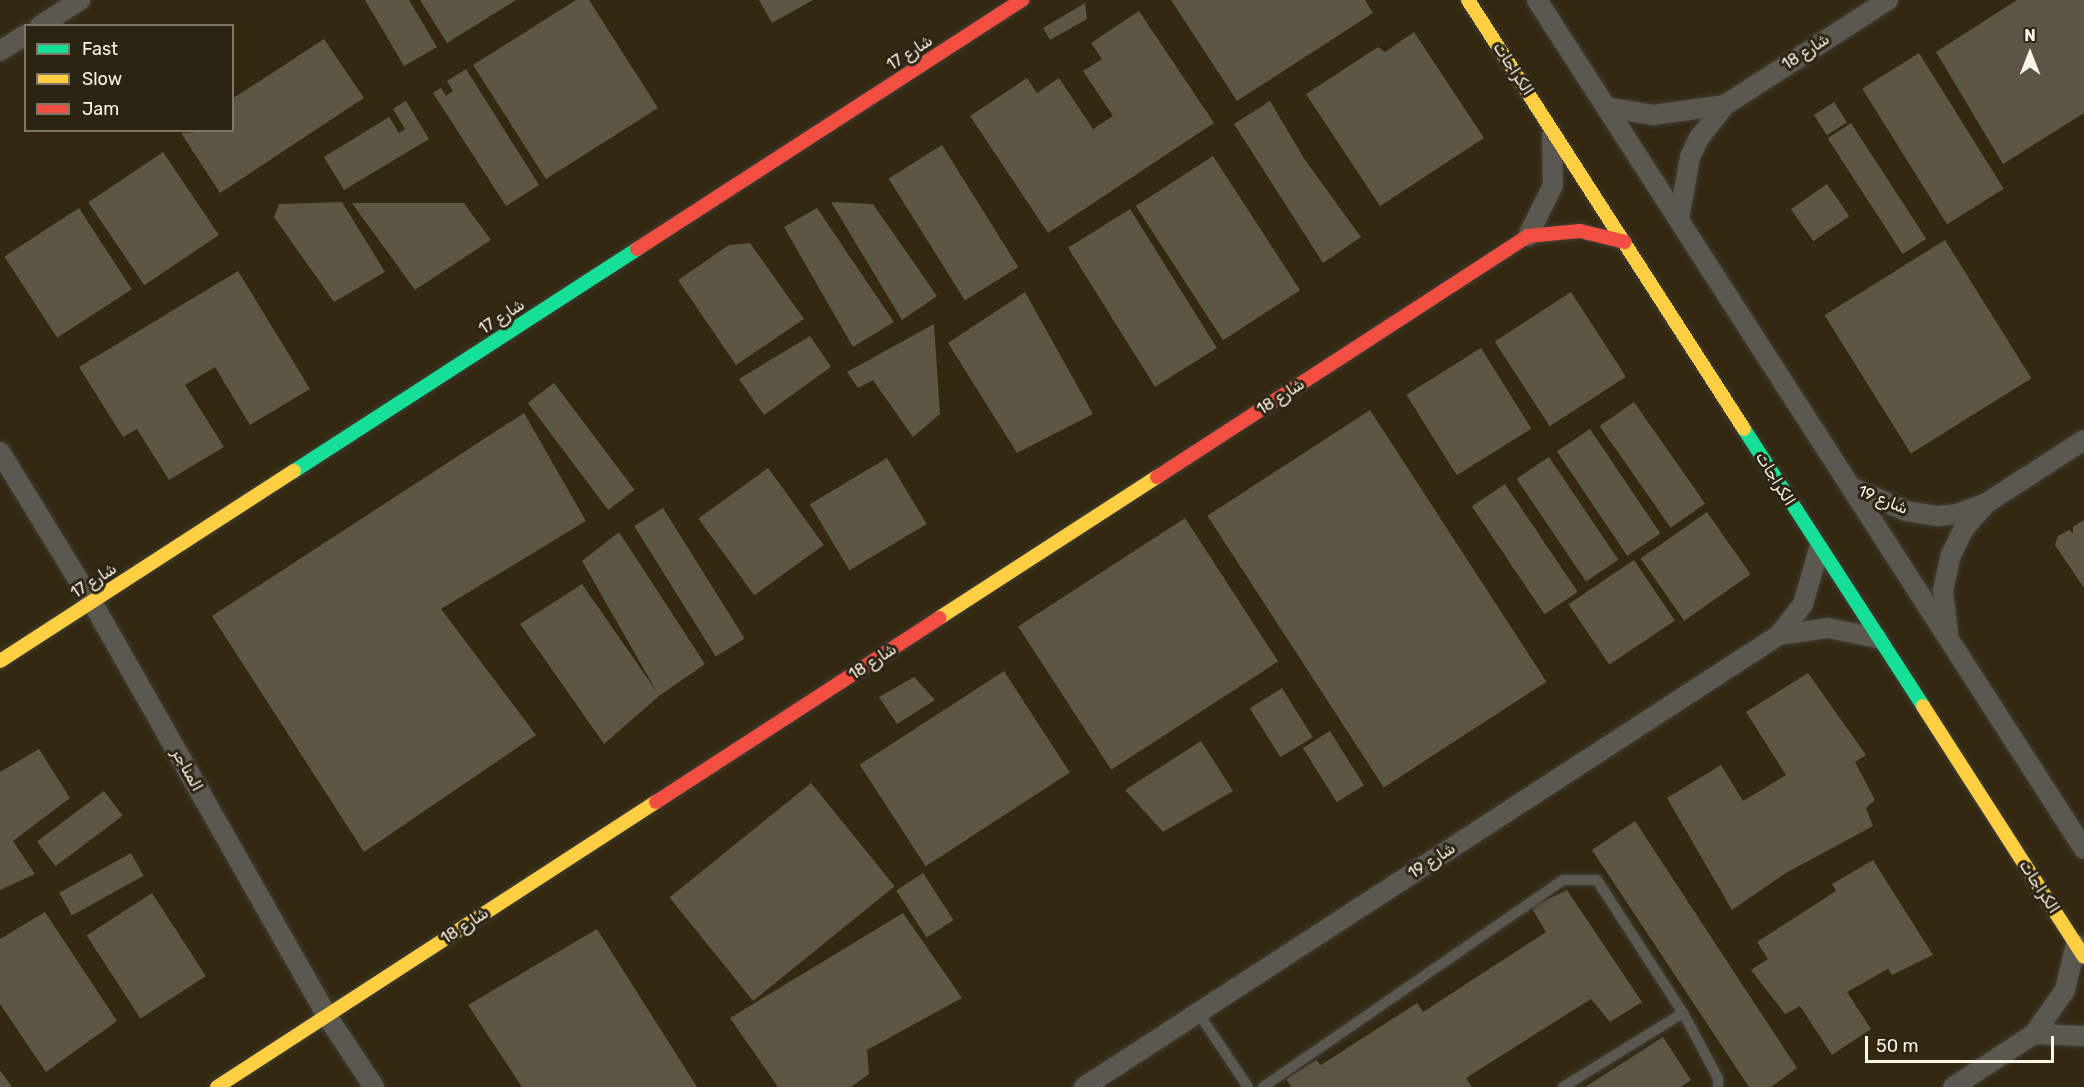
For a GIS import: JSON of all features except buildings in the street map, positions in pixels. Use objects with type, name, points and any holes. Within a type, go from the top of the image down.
[{"type":"street","points":[[43,24],[80,0]]},
{"type":"street","name":"شارع 17","points":[[0,661],[1022,0]]},
{"type":"street","name":"الكراجات","points":[[1468,0],[1625,242],[1819,549],[2080,950]]},
{"type":"street","points":[[1537,0],[2084,849]]},
{"type":"street","name":"شارع 18","points":[[1679,219],[1690,157],[1725,105],[1888,0]]},
{"type":"street","points":[[0,51],[24,36]]},
{"type":"street","name":"شارع 18","points":[[1606,107],[1653,115],[1725,105]]},
{"type":"street","name":"شارع 18","points":[[217,1087],[1528,236],[1548,203],[1553,185],[1555,165],[1550,126]]},
{"type":"street","name":"شارع 18","points":[[1528,236],[1580,231],[1625,242]]},
{"type":"street","name":"شارع 19","points":[[1851,487],[1922,515],[1957,514],[1985,504],[2084,440]]},
{"type":"street","name":"المناجر","points":[[0,452],[92,602],[327,1016],[374,1087]]},
{"type":"street","name":"شارع 19","points":[[1950,639],[1943,591],[1950,558],[1963,530],[1985,504]]},
{"type":"street","name":"شارع 19","points":[[1084,1087],[1779,635],[1807,595],[1819,549]]},
{"type":"street","name":"شارع 19","points":[[1779,635],[1828,628],[1877,638]]},
{"type":"street","points":[[1953,1087],[2034,1034],[2065,990],[2080,950]]},
{"type":"street","points":[[2034,1034],[2084,1036]]},
{"type":"lane","points":[[1263,1087],[1563,880],[1597,880],[1683,1013],[1718,1078],[1718,1087]]},
{"type":"lane","points":[[1563,1087],[1683,1013]]},
{"type":"lane","points":[[1199,1014],[1248,1087]]},
{"type":"shaded area","points":[[0,0],[2084,0],[2084,1087],[0,1087]]},
{"type":"traffic: fast","points":[[294,471],[637,249]]},
{"type":"traffic: fast","points":[[1744,429],[1923,706]]},
{"type":"traffic: slow","points":[[1468,0],[1744,429]]},
{"type":"traffic: slow","points":[[0,661],[294,471]]},
{"type":"traffic: slow","points":[[939,618],[1157,477]]},
{"type":"traffic: slow","points":[[1923,706],[2084,957]]},
{"type":"traffic: slow","points":[[217,1087],[656,802]]},
{"type":"traffic: jam","points":[[637,249],[1022,0]]},
{"type":"traffic: jam","points":[[1157,477],[1528,236],[1580,231],[1625,242]]},
{"type":"traffic: jam","points":[[656,802],[939,618]]}]
